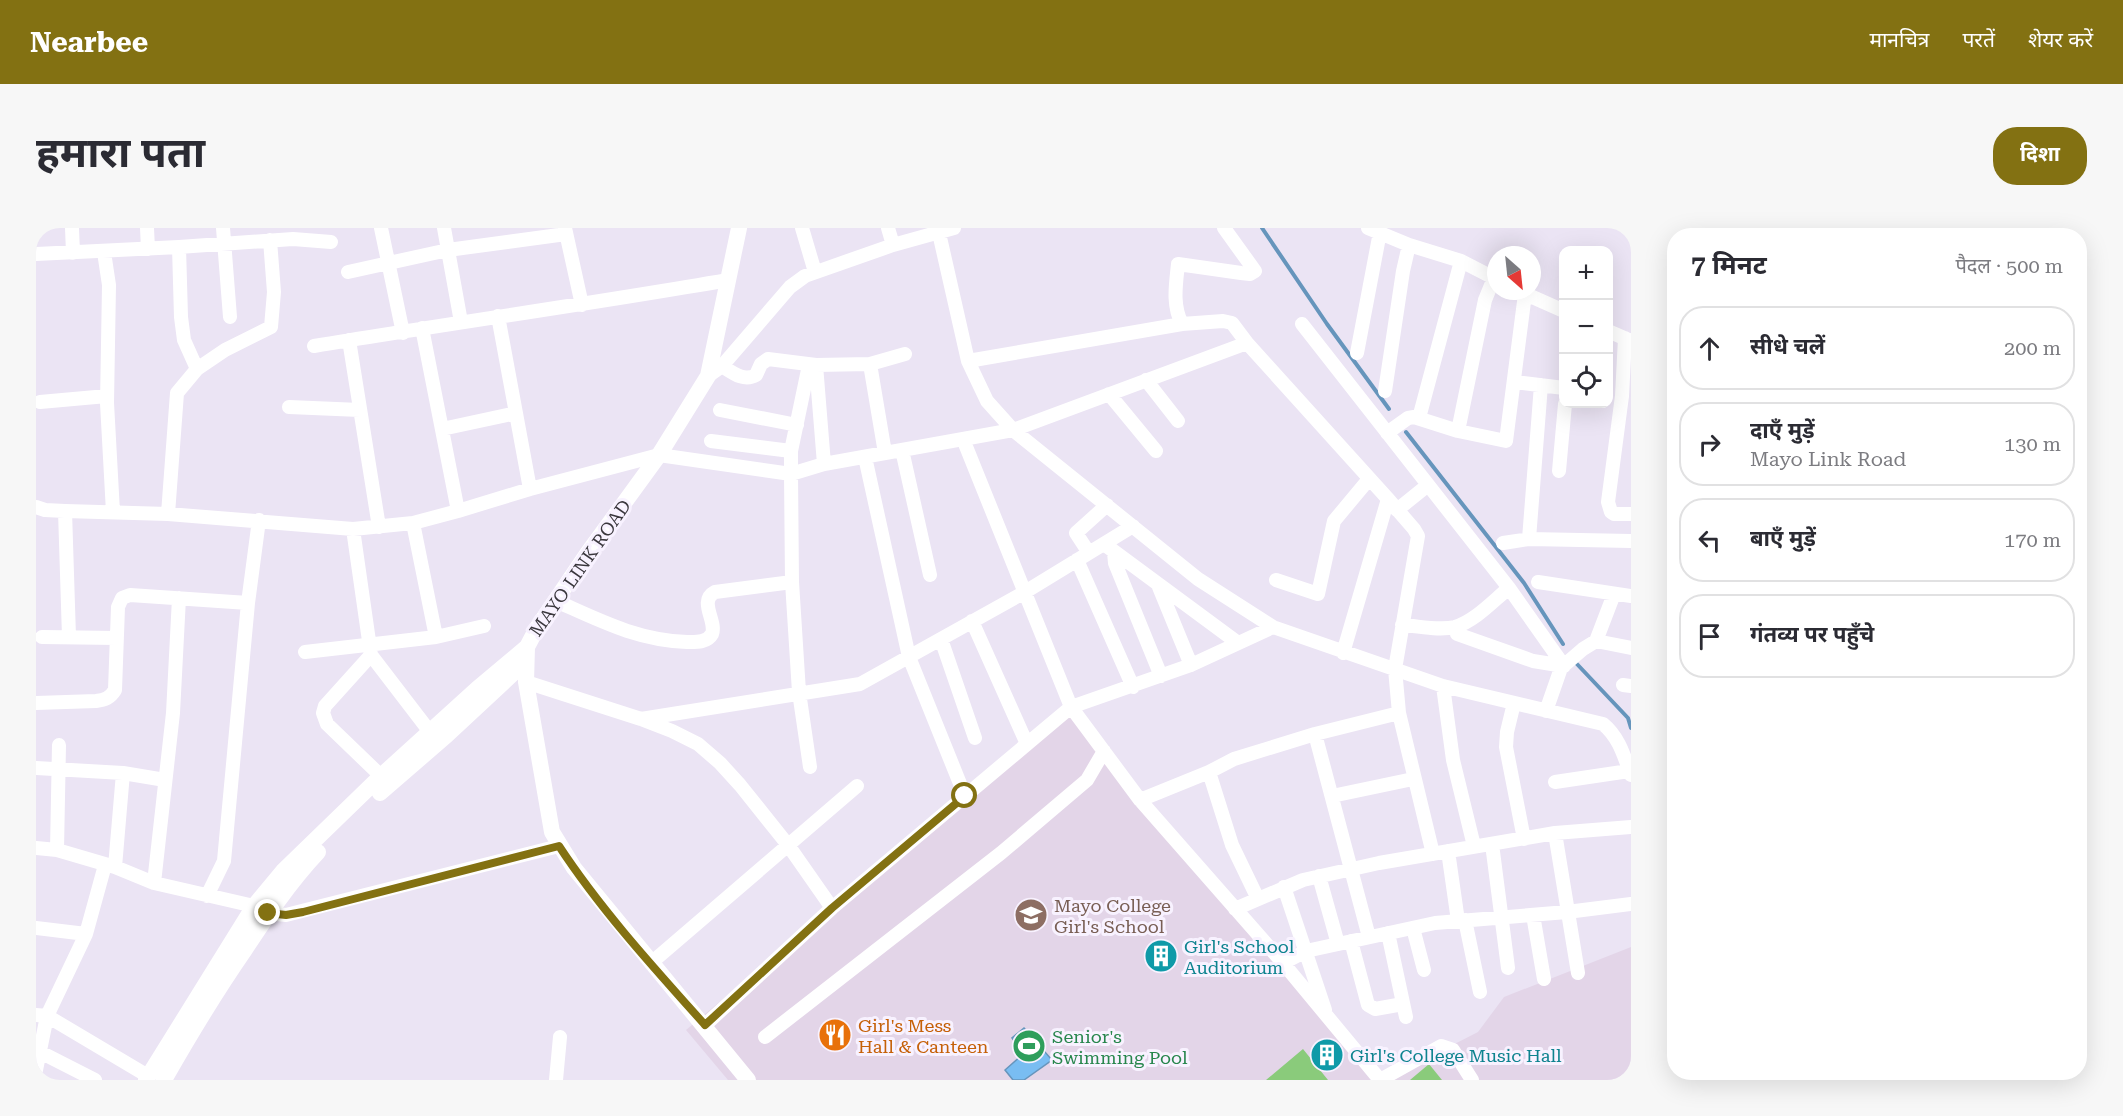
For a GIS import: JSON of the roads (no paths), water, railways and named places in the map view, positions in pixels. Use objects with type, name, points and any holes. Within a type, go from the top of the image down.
[{"type":"street","points":[[72,228],[73,253]]},
{"type":"street","points":[[147,228],[148,249]]},
{"type":"street","points":[[223,228],[230,317]]},
{"type":"street","points":[[381,228],[403,333]]},
{"type":"street","points":[[444,228],[461,322]]},
{"type":"street","name":"MAYO LINK ROAD","points":[[739,228],[708,376],[659,455],[537,628],[527,654],[526,682],[552,832],[559,846],[574,868],[748,1080]]},
{"type":"street","points":[[802,228],[815,272]]},
{"type":"street","points":[[888,228],[893,245]]},
{"type":"street","points":[[708,376],[722,366],[790,287],[805,276],[893,245],[954,228]]},
{"type":"street","points":[[1182,324],[1176,304],[1178,264],[1250,274],[1255,271],[1224,228]]},
{"type":"street","points":[[348,273],[448,250],[566,231],[582,305]]},
{"type":"street","points":[[1357,353],[1384,231],[1409,245],[1461,261],[1487,275]]},
{"type":"street","points":[[939,233],[968,361],[987,401],[1013,430],[1198,579],[1274,627],[1443,686],[1603,724],[1610,730],[1617,740],[1630,773],[1555,782]]},
{"type":"street","points":[[36,254],[179,248],[293,239],[331,242]]},
{"type":"street","points":[[168,514],[177,393],[197,369],[225,350],[271,327],[274,292],[270,240]]},
{"type":"street","points":[[1385,391],[1409,245]]},
{"type":"street","points":[[179,248],[182,328],[184,340],[197,369]]},
{"type":"street","points":[[104,252],[109,285],[107,396],[113,512]]},
{"type":"street","points":[[1390,431],[1413,418],[1461,261]]},
{"type":"street","points":[[314,346],[728,280]]},
{"type":"street","points":[[1458,431],[1487,296]]},
{"type":"street","points":[[1413,418],[1458,431],[1506,441],[1515,382],[1521,300]]},
{"type":"street","points":[[1539,300],[1559,309]]},
{"type":"street","points":[[498,316],[530,489]]},
{"type":"street","points":[[968,361],[1182,324],[1223,321],[1232,323],[1247,343],[1370,479],[1418,536],[1395,669],[1399,713],[1432,854]]},
{"type":"street","points":[[1302,324],[1390,431],[1428,485],[1566,663]]},
{"type":"street","points":[[422,328],[458,511]]},
{"type":"street","points":[[1613,333],[1628,340],[1608,502],[1614,514],[1631,514]]},
{"type":"street","points":[[349,340],[379,528]]},
{"type":"street","points":[[36,507],[45,510],[259,520],[353,529],[379,528],[413,523],[659,455],[791,474],[824,464],[1013,430],[1247,343]]},
{"type":"street","points":[[722,366],[738,376],[754,377],[761,364],[768,359],[813,365],[870,364],[905,354]]},
{"type":"street","points":[[870,364],[885,453]]},
{"type":"street","points":[[810,767],[799,692],[792,582],[791,474],[797,424],[813,365]]},
{"type":"street","points":[[813,365],[824,464]]},
{"type":"street","points":[[1146,380],[1178,421]]},
{"type":"street","points":[[1515,382],[1559,387]]},
{"type":"street","points":[[1529,539],[1541,385]]},
{"type":"street","points":[[1109,394],[1156,451]]},
{"type":"street","points":[[40,402],[107,396]]},
{"type":"street","points":[[289,407],[360,410]]},
{"type":"street","points":[[1559,471],[1565,408]]},
{"type":"street","points":[[720,410],[797,424]]},
{"type":"street","points":[[442,429],[516,413]]},
{"type":"street","points":[[963,439],[1071,707],[1140,800],[1283,963],[1380,1080],[1441,1046],[1453,1050],[1472,1080]]},
{"type":"street","points":[[711,441],[792,451]]},
{"type":"street","points":[[902,450],[930,575]]},
{"type":"street","points":[[865,456],[909,657],[965,796]]},
{"type":"street","points":[[1276,580],[1318,594],[1334,522],[1370,479]]},
{"type":"street","points":[[1343,652],[1392,504],[1428,485]]},
{"type":"street","points":[[1089,553],[1076,533],[1107,505]]},
{"type":"street","points":[[65,511],[69,637]]},
{"type":"street","points":[[207,896],[224,861],[248,603],[259,520]]},
{"type":"street","points":[[413,523],[436,637]]},
{"type":"street","points":[[641,719],[860,684],[1025,592],[1089,553],[1109,548],[1133,526]]},
{"type":"street","points":[[353,529],[370,650],[430,732]]},
{"type":"street","points":[[1503,543],[1529,539],[1631,541]]},
{"type":"street","points":[[1109,548],[1238,643]]},
{"type":"street","points":[[1109,548],[1161,676]]},
{"type":"street","points":[[1077,560],[1132,687]]},
{"type":"street","points":[[556,601],[628,632],[662,641],[700,642],[710,638],[713,631],[707,601],[710,595],[715,592],[792,582]]},
{"type":"street","points":[[1538,582],[1631,596]]},
{"type":"street","points":[[1158,585],[1191,665]]},
{"type":"street","points":[[1402,625],[1442,628],[1455,626],[1476,614],[1509,588]]},
{"type":"street","points":[[1546,711],[1558,676],[1566,663],[1596,641],[1614,594]]},
{"type":"street","points":[[36,703],[96,701],[110,697],[115,690],[118,608],[122,598],[130,595],[248,603]]},
{"type":"street","points":[[154,883],[173,713],[178,598]]},
{"type":"street","points":[[972,621],[1027,744]]},
{"type":"street","points":[[305,652],[370,650],[484,626]]},
{"type":"street","points":[[705,1025],[832,908],[1071,707],[1191,665],[1274,627]]},
{"type":"street","points":[[1457,634],[1533,661],[1566,663]]},
{"type":"street","points":[[42,638],[117,638]]},
{"type":"street","points":[[941,639],[975,738]]},
{"type":"street","points":[[1596,641],[1631,648]]},
{"type":"street","points":[[370,650],[325,706],[323,713],[327,723],[381,776]]},
{"type":"street","points":[[41,1016],[153,1079],[283,872],[381,776],[430,732],[527,654]]},
{"type":"street","points":[[261,910],[346,823],[447,735],[527,654]]},
{"type":"street","points":[[526,682],[641,719],[698,744],[740,785],[788,845],[832,908]]},
{"type":"street","points":[[1443,686],[1453,760],[1474,846]]},
{"type":"street","points":[[1514,703],[1506,747],[1524,838]]},
{"type":"street","points":[[1140,800],[1209,772],[1234,759],[1399,713]]},
{"type":"street","points":[[1315,735],[1369,937]]},
{"type":"street","points":[[57,850],[60,745]]},
{"type":"street","points":[[765,1037],[1001,853],[1087,780],[1104,751]]},
{"type":"street","points":[[36,768],[123,773],[165,780]]},
{"type":"street","points":[[1209,772],[1232,844],[1258,899]]},
{"type":"street","points":[[36,1070],[40,1052],[41,1016],[86,934],[110,866],[123,773]]},
{"type":"street","points":[[1332,796],[1413,779]]},
{"type":"street","points":[[651,963],[857,786]]},
{"type":"street","points":[[1235,909],[1284,887],[1352,869],[1555,833],[1631,827]]},
{"type":"street","points":[[1555,833],[1578,973]]},
{"type":"street","points":[[1492,844],[1508,968]]},
{"type":"street","points":[[36,848],[57,850],[110,866],[154,883],[286,915],[559,846]]},
{"type":"street","points":[[1448,851],[1462,921],[1480,992]]},
{"type":"street","points":[[1319,876],[1368,1005],[1375,1010],[1404,1011],[1388,933]]},
{"type":"street","points":[[1284,887],[1327,1017]]},
{"type":"street","points":[[1283,963],[1306,951],[1413,928],[1631,904]]},
{"type":"street","points":[[1533,915],[1544,979]]},
{"type":"street","points":[[36,928],[86,934]]},
{"type":"street","points":[[1413,928],[1424,970]]},
{"type":"street","points":[[556,1080],[560,1037]]},
{"type":"street","points":[[40,1052],[95,1080]]},
{"type":"water","name":"Senior's Swimming Pool","points":[[1024,1028],[1052,1060],[1024,1080],[1013,1080],[1005,1070],[1023,1054],[1012,1038]]},
{"type":"waterway","points":[[1262,228],[1327,324],[1389,409]]},
{"type":"waterway","points":[[1406,432],[1524,583],[1563,644]]},
{"type":"waterway","points":[[1576,663],[1628,718],[1631,728]]},
{"type":"place","name":"Mayo College Girl's School","points":[[1031,915]]},
{"type":"place","name":"Girl's School Auditorium","points":[[1161,956]]},
{"type":"place","name":"Girl's Mess Hall & Canteen","points":[[835,1035]]},
{"type":"place","name":"Senior's Swimming Pool","points":[[1029,1046]]},
{"type":"place","name":"Girl's College Music Hall","points":[[1327,1055]]}]
